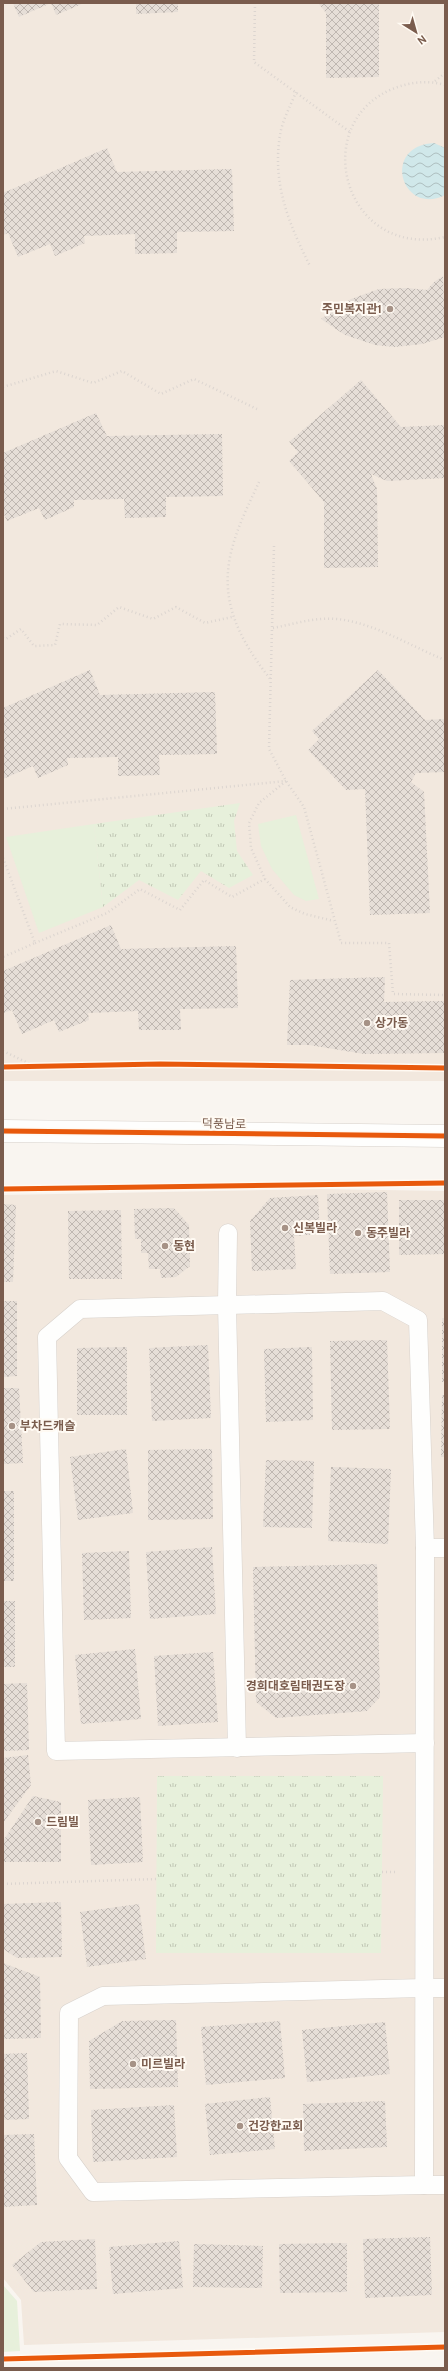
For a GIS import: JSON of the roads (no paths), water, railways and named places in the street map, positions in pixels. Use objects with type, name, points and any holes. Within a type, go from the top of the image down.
[{"type":"street","name":"덕풍남로","points":[[3,1131],[445,1136]]},
{"type":"lane","points":[[228,1233],[227,1305],[237,1748]]},
{"type":"lane","points":[[424,2186],[423,1988],[425,1743],[425,1548],[418,1320],[383,1301],[80,1309],[47,1337],[56,1751],[425,1743]]},
{"type":"lane","points":[[425,1548],[445,1548]]},
{"type":"lane","points":[[445,1988],[103,1996],[68,2013],[68,2158],[93,2192],[445,2185]]},
{"type":"water","points":[[434,143],[445,148],[445,195],[430,199],[418,197],[408,189],[403,178],[402,167],[407,155],[417,147]]},
{"type":"place","name":"주민복지관1","points":[[390,309]]},
{"type":"place","name":"상가동","points":[[367,1023]]},
{"type":"place","name":"신복빌라","points":[[285,1228]]},
{"type":"place","name":"동주빌라","points":[[358,1233]]},
{"type":"place","name":"동현","points":[[165,1246]]},
{"type":"place","name":"부차드캐슬","points":[[12,1426]]},
{"type":"place","name":"경희대호림태권도장","points":[[353,1686]]},
{"type":"place","name":"드림빌","points":[[38,1822]]},
{"type":"place","name":"미르빌라","points":[[133,2064]]},
{"type":"place","name":"건강한교회","points":[[240,2126]]}]
